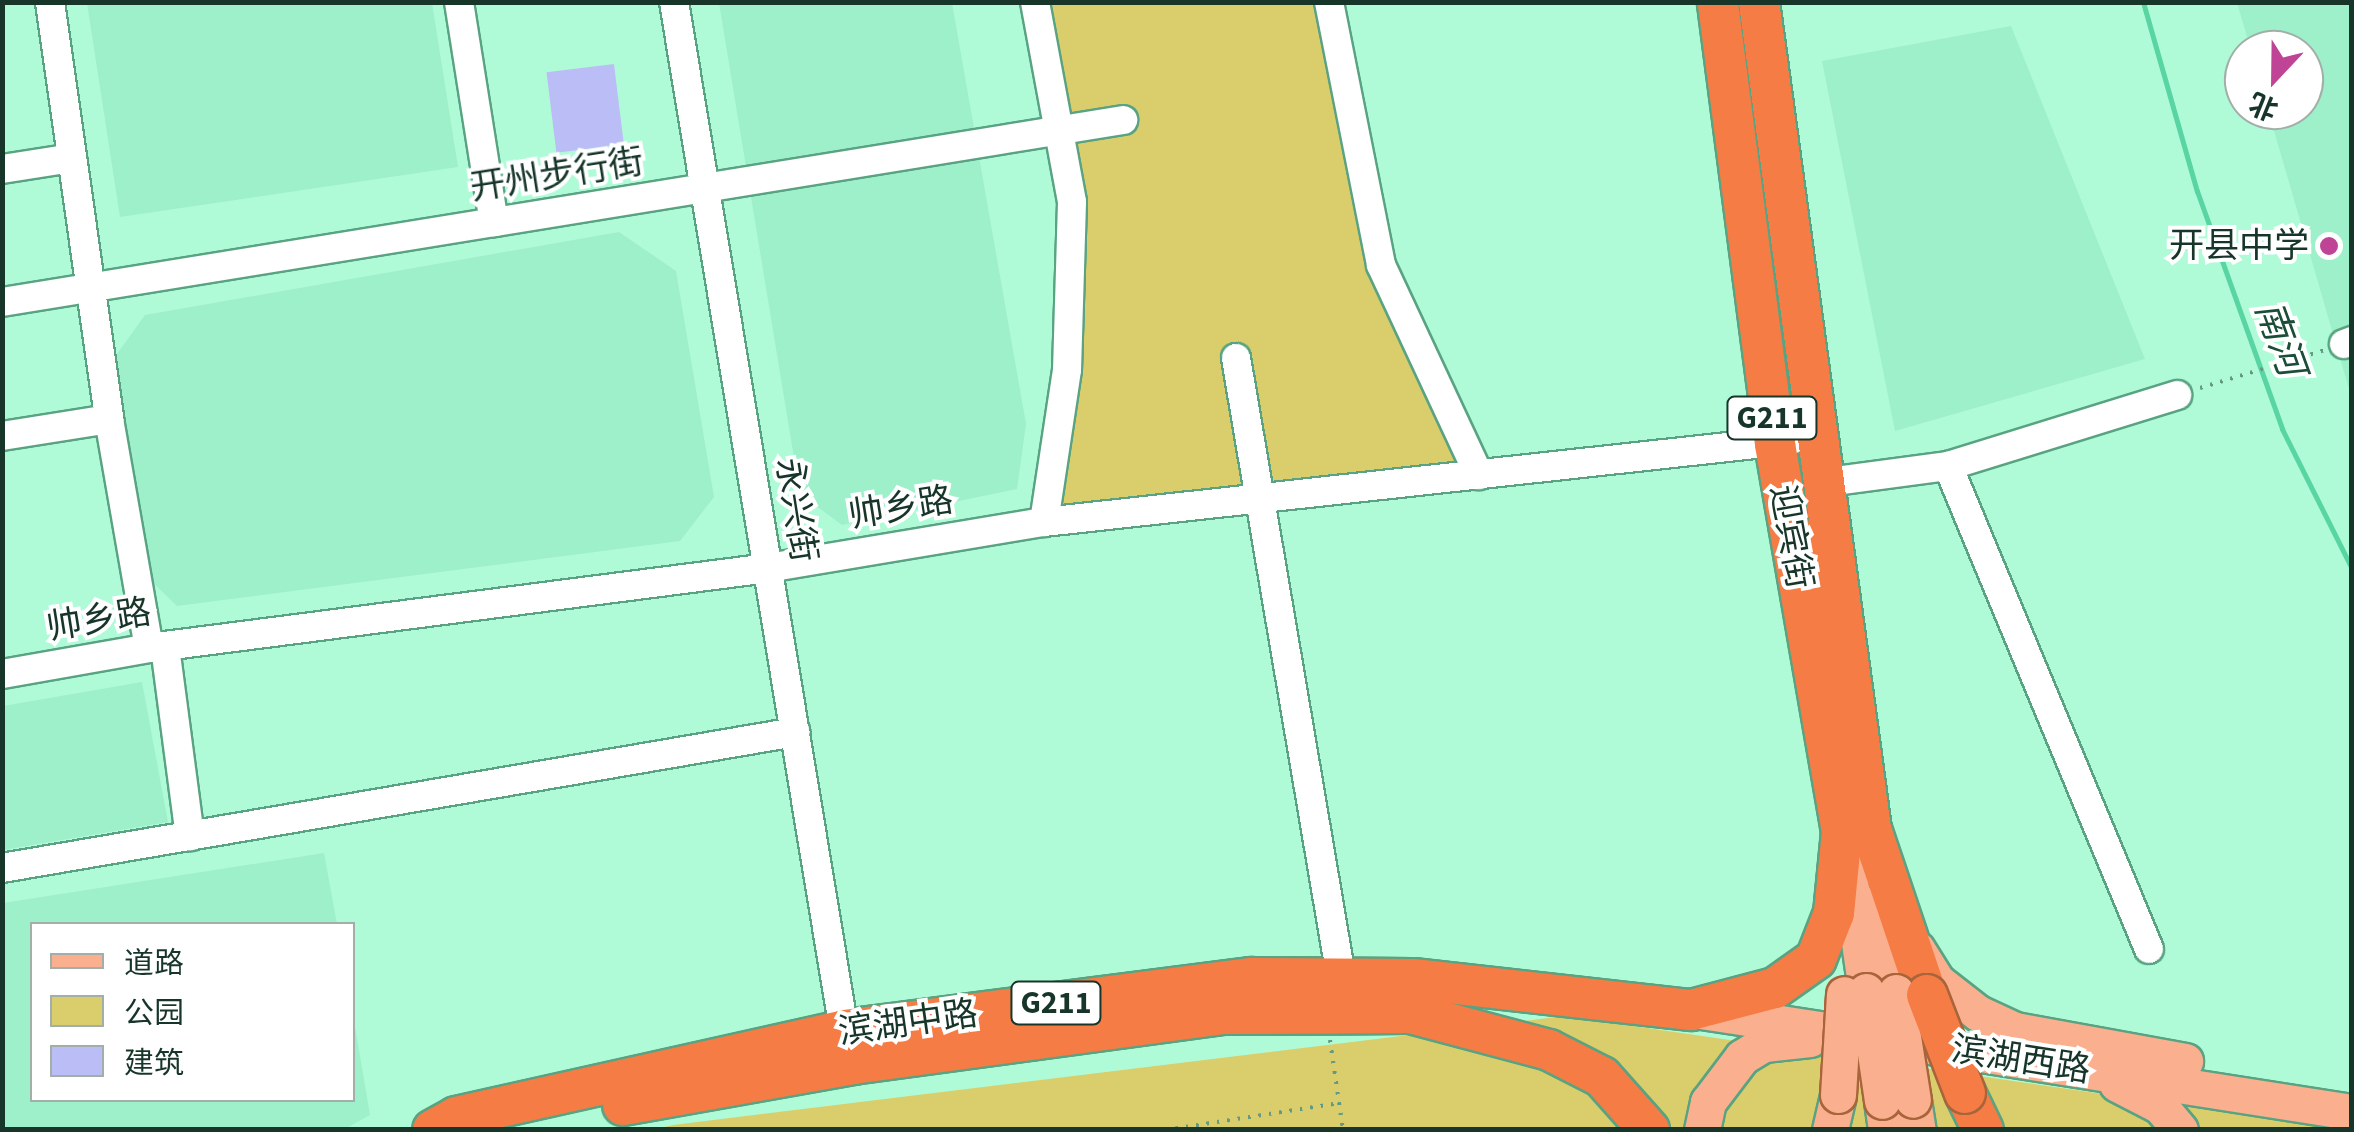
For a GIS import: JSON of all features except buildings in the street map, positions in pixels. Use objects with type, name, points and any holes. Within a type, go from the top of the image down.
[{"type":"highway","name":"迎宾街","points":[[1718,2],[1794,439],[1856,830]]},
{"type":"highway","name":"迎宾街","points":[[1759,2],[1794,439],[1820,483],[1856,830]]},
{"type":"highway","name":"G211","points":[[1691,1010],[1775,988],[1816,959],[1834,914],[1856,830]]},
{"type":"highway","name":"G211","points":[[1856,830],[1912,940],[1883,993],[1965,1093],[1983,1130]]},
{"type":"highway","name":"滨湖中路","points":[[433,1130],[456,1117],[844,1030],[1252,978],[1410,1013],[1566,1059],[1602,1077],[1648,1130]]},
{"type":"highway","name":"滨湖中路","points":[[486,1130],[852,1064],[1224,1014],[1333,994],[1691,1010]]},
{"type":"main road","points":[[1856,830],[1900,1115]]},
{"type":"main road","points":[[1834,914],[1883,993]]},
{"type":"main road","points":[[1912,940],[1937,981],[1978,1013],[2015,1030],[2268,1074],[2352,1098]]},
{"type":"main road","points":[[1830,1130],[1838,1095],[1883,993]]},
{"type":"main road","name":"滨湖西路","points":[[1691,1010],[2352,1112]]},
{"type":"main road","points":[[1702,1130],[1708,1102],[1742,1057],[1764,1044],[1856,1034]]},
{"type":"main road","points":[[2092,1071],[2160,1106],[2180,1130]]},
{"type":"street","points":[[50,2],[109,418],[157,647],[190,836]]},
{"type":"street","points":[[460,2],[494,222]]},
{"type":"street","name":"永兴街","points":[[674,2],[844,1030]]},
{"type":"street","points":[[1035,2],[1072,202],[1068,351],[1044,522]]},
{"type":"street","points":[[1329,2],[1381,265],[1479,475]]},
{"type":"street","name":"开州步行街","points":[[2,302],[91,291],[1122,120]]},
{"type":"street","points":[[2,169],[72,158]]},
{"type":"street","points":[[1236,358],[1264,499],[1333,994]]},
{"type":"street","points":[[1820,483],[1948,466],[2176,395]]},
{"type":"street","points":[[2,436],[109,418]]},
{"type":"street","name":"帅乡路","points":[[2,674],[157,647],[768,568],[1044,522],[1794,439]]},
{"type":"street","points":[[1948,466],[2149,949]]},
{"type":"street","points":[[2,868],[795,732]]},
{"type":"path","points":[[2176,395],[2348,342]]},
{"type":"path","points":[[1333,994],[1344,1130]]},
{"type":"path","points":[[1165,1130],[1340,1103]]},
{"type":"shaded area","points":[[87,3],[432,3],[458,167],[120,217]]},
{"type":"shaded area","points":[[719,3],[952,3],[1026,424],[1017,489],[842,525],[800,494]]},
{"type":"shaded area","name":"开县中学","points":[[2237,3],[2351,3],[2351,396],[2274,130],[2324,130],[2324,30],[2245,30]]},
{"type":"shaded area","points":[[2011,26],[2145,359],[1895,431],[1822,61]]},
{"type":"shaded area","points":[[619,232],[676,271],[714,497],[680,541],[177,606],[148,578],[114,358],[145,315]]},
{"type":"shaded area","points":[[142,682],[168,822],[3,850],[3,706]]},
{"type":"shaded area","points":[[324,853],[337,922],[30,922],[30,1102],[355,1102],[355,1027],[370,1115],[343,1130],[3,1129],[3,903]]},
{"type":"green space","points":[[1035,3],[1329,3],[1381,265],[1479,475],[1044,522],[1072,203]]},
{"type":"green space","points":[[1564,1016],[2351,1130],[652,1130],[673,1125]]},
{"type":"waterway","name":"南河","points":[[2143,2],[2197,191],[2282,429],[2352,569]]},
{"type":"place","name":"开县中学","points":[[2329,246]]}]
